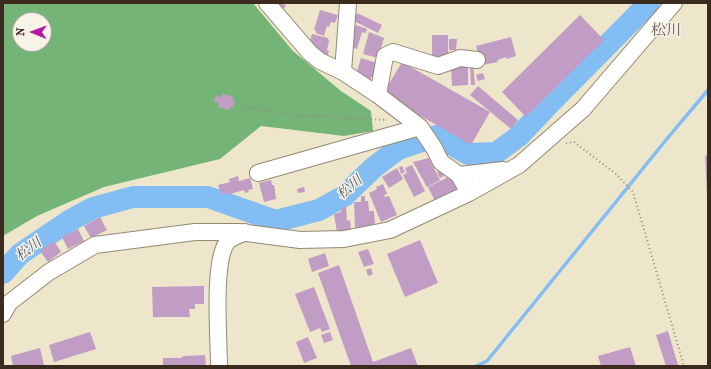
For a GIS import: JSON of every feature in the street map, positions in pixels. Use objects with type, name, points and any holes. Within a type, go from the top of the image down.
[{"type":"street","points":[[268,3],[310,53],[320,61],[343,72],[378,95],[423,132],[441,162],[459,175],[469,193]]},
{"type":"street","points":[[343,72],[348,3]]},
{"type":"street","points":[[3,314],[9,303],[49,272],[95,245],[195,232],[245,232],[300,240],[344,239],[390,230],[469,193],[519,165],[583,109],[674,3]]},
{"type":"street","points":[[378,95],[385,56],[393,52],[438,66],[460,58],[477,60]]},
{"type":"street","points":[[258,173],[423,132]]},
{"type":"street","points":[[459,175],[511,169]]},
{"type":"street","points":[[219,366],[217,292],[220,259],[228,241],[245,232]]},
{"type":"path","points":[[240,106],[295,115],[397,120],[423,132]]},
{"type":"path","points":[[563,144],[574,142],[616,174],[634,192],[684,366]]},
{"type":"green space","points":[[3,3],[253,3],[293,51],[341,91],[371,111],[373,131],[344,136],[261,126],[220,159],[104,187],[37,216],[3,236]]},
{"type":"building","points":[[272,3],[283,3],[286,6],[280,12]]},
{"type":"building","points":[[320,10],[338,15],[335,23],[331,22],[329,27],[327,26],[324,36],[316,33],[314,30]]},
{"type":"building","points":[[357,13],[382,25],[378,33],[354,21]]},
{"type":"building","points":[[580,15],[604,40],[526,117],[502,92]]},
{"type":"building","points":[[347,22],[367,29],[366,33],[362,32],[357,49],[347,46]]},
{"type":"building","points":[[369,32],[384,38],[378,58],[363,54]]},
{"type":"building","points":[[312,34],[328,38],[329,41],[327,50],[329,51],[326,61],[308,49]]},
{"type":"building","points":[[432,35],[448,35],[448,59],[432,58]]},
{"type":"building","points":[[511,37],[516,56],[506,59],[506,57],[497,60],[498,62],[482,65],[476,46]]},
{"type":"building","points":[[449,39],[457,39],[456,50],[449,50]]},
{"type":"building","points":[[361,58],[380,64],[376,79],[371,77],[369,86],[354,81]]},
{"type":"building","points":[[402,62],[490,112],[471,145],[383,94]]},
{"type":"building","points":[[468,64],[468,85],[452,86],[451,65]]},
{"type":"building","points":[[470,64],[473,64],[475,85],[471,85]]},
{"type":"building","points":[[483,73],[485,79],[478,81],[476,75]]},
{"type":"building","points":[[478,86],[518,120],[511,129],[470,95]]},
{"type":"building","points":[[222,94],[233,96],[232,99],[235,100],[233,108],[230,107],[229,110],[218,107],[219,103],[214,102],[216,95],[221,97]]},
{"type":"building","points":[[708,155],[708,195],[707,195],[705,156]]},
{"type":"building","points":[[429,158],[440,180],[427,187],[413,162]]},
{"type":"building","points":[[412,165],[425,191],[414,197],[403,175],[407,173],[405,168]]},
{"type":"building","points":[[402,166],[405,172],[401,174],[399,167]]},
{"type":"building","points":[[397,168],[403,179],[389,188],[382,177]]},
{"type":"building","points":[[440,170],[444,176],[440,178],[437,172]]},
{"type":"building","points":[[238,176],[239,181],[250,178],[253,189],[248,190],[249,192],[245,193],[244,190],[227,195],[227,193],[221,194],[218,185],[230,182],[229,179]]},
{"type":"building","points":[[450,176],[457,189],[435,201],[428,187]]},
{"type":"building","points":[[271,180],[272,185],[274,185],[276,199],[264,202],[259,183]]},
{"type":"building","points":[[383,184],[387,194],[384,195],[385,197],[389,196],[397,215],[381,222],[369,193],[377,189],[376,187]]},
{"type":"building","points":[[304,187],[305,192],[298,193],[297,189]]},
{"type":"building","points":[[361,196],[365,196],[365,201],[368,201],[369,211],[374,211],[375,227],[355,228],[354,202],[361,202]]},
{"type":"building","points":[[346,206],[347,221],[350,220],[351,230],[337,232],[334,214],[341,212],[341,209]]},
{"type":"building","points":[[100,217],[107,230],[91,238],[84,226]]},
{"type":"building","points":[[78,229],[84,241],[68,249],[62,237]]},
{"type":"building","points":[[420,240],[438,283],[405,297],[387,254]]},
{"type":"building","points":[[54,241],[61,252],[48,262],[40,251]]},
{"type":"building","points":[[368,249],[374,264],[364,267],[358,252]]},
{"type":"building","points":[[325,253],[329,266],[312,272],[308,259]]},
{"type":"building","points":[[339,265],[373,362],[411,348],[418,366],[351,366],[318,273]]},
{"type":"building","points":[[371,268],[373,274],[368,276],[366,270]]},
{"type":"building","points":[[204,286],[204,304],[195,304],[195,309],[189,309],[190,317],[153,317],[152,287]]},
{"type":"building","points":[[314,287],[330,329],[322,332],[320,328],[310,332],[295,294]]},
{"type":"building","points":[[668,331],[678,365],[675,366],[666,366],[656,335]]},
{"type":"building","points":[[90,332],[96,349],[54,362],[49,345]]},
{"type":"building","points":[[330,332],[333,340],[324,343],[321,335]]},
{"type":"building","points":[[308,337],[317,358],[304,363],[296,342]]},
{"type":"building","points":[[630,347],[636,366],[601,366],[598,356]]},
{"type":"building","points":[[40,348],[44,365],[13,366],[11,356]]},
{"type":"building","points":[[205,355],[206,366],[163,366],[163,358],[181,358],[184,356]]},
{"type":"waterway","name":"松川","points":[[3,273],[20,254],[69,221],[93,208],[133,197],[208,197],[276,221],[319,210],[344,196],[373,168],[398,149],[437,136],[468,154],[496,153],[519,136],[649,3]]},
{"type":"waterway","points":[[476,366],[487,361],[708,90]]},
{"type":"district","name":"松川","points":[[666,31]]}]
